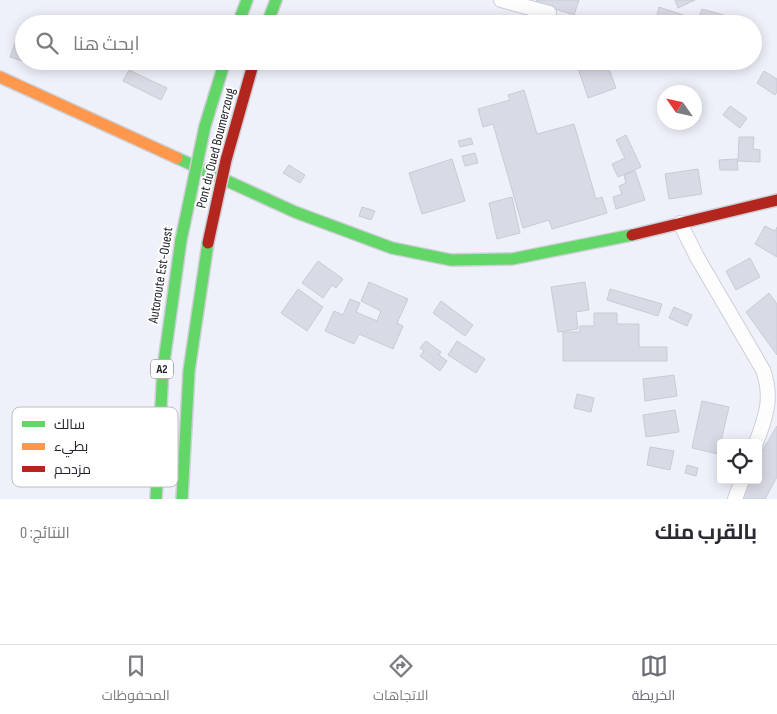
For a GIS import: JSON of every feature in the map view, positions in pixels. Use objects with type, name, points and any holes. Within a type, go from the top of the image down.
[{"type":"main road","points":[[241,15],[247,0]]},
{"type":"main road","points":[[270,15],[276,0]]},
{"type":"main road","name":"Autoroute Est-Ouest","points":[[159,407],[168,318],[181,240],[206,126],[222,70]]},
{"type":"main road","name":"Pont du Oued Boumerzoug","points":[[182,499],[187,400],[195,312],[226,160],[251,70]]},
{"type":"main road","points":[[0,77],[295,212],[392,248],[451,260],[512,259],[777,200]]},
{"type":"street","points":[[501,0],[549,13]]},
{"type":"street","points":[[680,223],[697,257],[763,370],[768,383],[767,414],[758,439]]},
{"type":"street","points":[[735,499],[741,484]]},
{"type":"building","points":[[537,0],[579,0],[574,15],[536,3]]},
{"type":"building","points":[[675,0],[695,0],[678,8]]},
{"type":"building","points":[[659,7],[683,15],[657,15]]},
{"type":"building","points":[[702,9],[723,15],[700,15]]},
{"type":"building","points":[[15,43],[15,59],[10,57]]},
{"type":"building","points":[[129,70],[167,88],[161,100],[123,81]]},
{"type":"building","points":[[579,70],[609,70],[616,88],[588,98]]},
{"type":"building","points":[[764,71],[777,79],[777,92],[775,95],[757,83]]},
{"type":"building","points":[[524,90],[537,134],[574,124],[596,199],[602,197],[607,213],[552,229],[549,220],[523,228],[493,124],[483,127],[478,109],[510,100],[508,95]]},
{"type":"building","points":[[730,106],[747,118],[740,128],[723,115]]},
{"type":"building","points":[[626,135],[641,167],[618,177],[612,164],[625,158],[616,140]]},
{"type":"building","points":[[739,137],[754,137],[753,149],[760,150],[760,162],[738,161]]},
{"type":"building","points":[[471,138],[473,144],[460,147],[458,141]]},
{"type":"building","points":[[475,153],[478,163],[465,166],[462,156]]},
{"type":"building","points":[[452,159],[465,201],[422,214],[409,173]]},
{"type":"building","points":[[737,159],[738,170],[720,170],[719,160]]},
{"type":"building","points":[[289,165],[305,175],[300,183],[283,173]]},
{"type":"building","points":[[698,169],[702,194],[669,199],[665,174]]},
{"type":"building","points":[[635,171],[645,200],[616,209],[613,197],[622,194],[619,186],[626,183],[624,175]]},
{"type":"building","points":[[512,197],[520,233],[497,239],[489,203]]},
{"type":"building","points":[[362,207],[375,211],[371,220],[359,216]]},
{"type":"building","points":[[765,226],[775,231],[777,227],[777,257],[755,244]]},
{"type":"building","points":[[750,258],[760,277],[736,290],[726,271]]},
{"type":"building","points":[[318,261],[343,279],[336,288],[332,285],[323,298],[302,283]]},
{"type":"building","points":[[369,282],[408,299],[397,323],[403,326],[393,349],[359,334],[354,344],[325,331],[334,311],[343,315],[350,299],[360,303],[356,312],[377,321],[381,311],[361,301]]},
{"type":"building","points":[[585,282],[589,310],[576,312],[578,329],[558,332],[551,287]]},
{"type":"building","points":[[298,289],[323,307],[307,331],[281,313]]},
{"type":"building","points":[[610,289],[662,304],[658,316],[607,300]]},
{"type":"building","points":[[769,293],[777,304],[777,355],[746,312]]},
{"type":"building","points":[[441,301],[473,325],[465,336],[433,313]]},
{"type":"building","points":[[674,307],[692,315],[687,326],[669,318]]},
{"type":"building","points":[[594,313],[617,313],[617,324],[639,324],[639,347],[667,347],[667,361],[563,361],[563,332],[580,332],[580,326],[594,326]]},
{"type":"building","points":[[426,341],[441,352],[439,355],[447,361],[440,371],[420,356],[424,351],[420,348]]},
{"type":"building","points":[[457,341],[485,359],[476,373],[448,355]]},
{"type":"building","points":[[674,375],[677,396],[645,401],[643,379]]},
{"type":"building","points":[[577,394],[594,398],[591,412],[574,408]]},
{"type":"building","points":[[702,401],[729,407],[722,439],[717,439],[717,454],[692,448]]},
{"type":"building","points":[[675,410],[679,432],[646,437],[643,415]]},
{"type":"building","points":[[777,426],[777,477],[765,499],[735,499],[744,484],[762,484],[762,451]]},
{"type":"building","points":[[650,447],[674,451],[670,470],[647,465]]},
{"type":"building","points":[[687,465],[698,468],[696,476],[685,473]]},
{"type":"traffic: fast","points":[[241,15],[247,0]]},
{"type":"traffic: fast","points":[[270,15],[276,0]]},
{"type":"traffic: fast","points":[[181,240],[205,126],[222,70]]},
{"type":"traffic: fast","points":[[177,158],[295,212],[392,248],[451,260],[512,259],[632,235]]},
{"type":"traffic: fast","points":[[161,407],[163,369],[181,240]]},
{"type":"traffic: fast","points":[[182,499],[189,371],[208,243]]},
{"type":"traffic: fast","points":[[156,499],[157,487]]},
{"type":"traffic: slow","points":[[0,77],[177,158]]},
{"type":"traffic: jam","points":[[208,243],[226,160],[251,70]]},
{"type":"traffic: jam","points":[[632,235],[777,200]]}]
